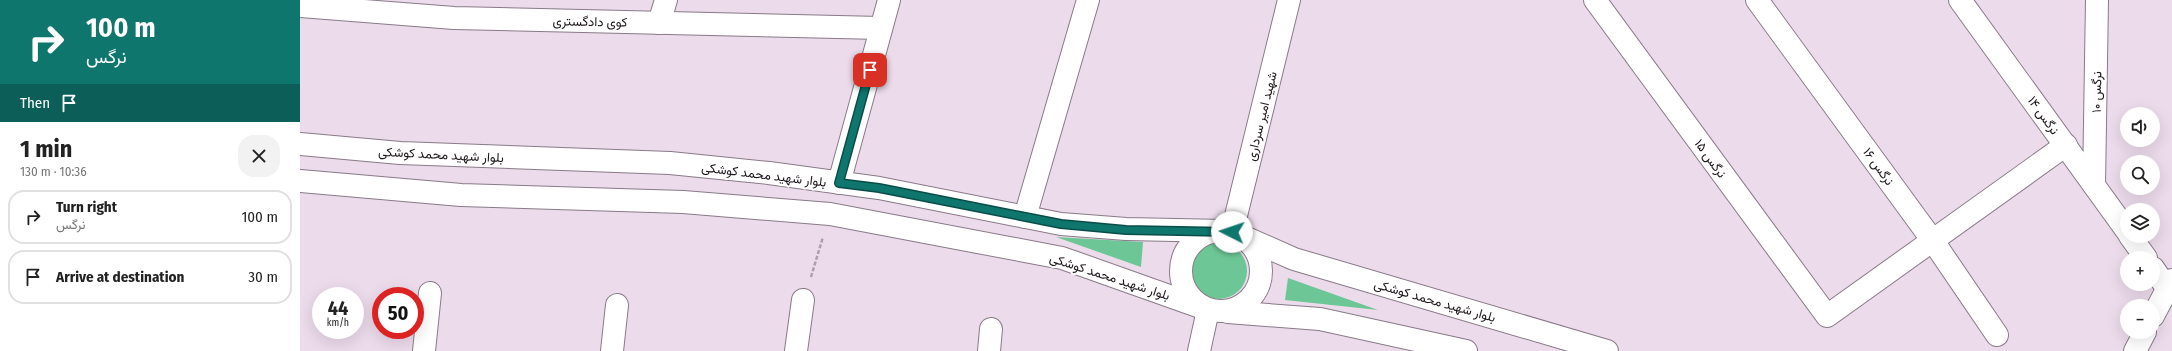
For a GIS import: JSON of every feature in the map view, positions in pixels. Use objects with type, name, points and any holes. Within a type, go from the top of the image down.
[{"type":"street","points":[[659,23],[666,0]]},
{"type":"street","points":[[839,183],[889,0]]},
{"type":"street","points":[[1025,217],[1088,0]]},
{"type":"street","name":"شهید امیر سرداری","points":[[1233,233],[1289,0]]},
{"type":"street","name":"نرگس ۱۵","points":[[1595,0],[1827,316],[1933,241]]},
{"type":"street","name":"نرگس ۱۶","points":[[1757,0],[1933,241],[1997,335]]},
{"type":"street","name":"نرگس ۱۴","points":[[1960,0],[2120,221]]},
{"type":"street","name":"نرگس ۱۰","points":[[2094,185],[2097,0]]},
{"type":"street","name":"کوی دادگستری","points":[[300,6],[456,9],[659,23],[881,28]]},
{"type":"street","name":"بلوار شهید محمد کوشکی","points":[[300,144],[400,153],[670,163],[769,173],[879,188],[1061,224],[1126,230],[1233,233],[1294,258],[1607,351]]},
{"type":"street","points":[[1933,241],[2066,146]]},
{"type":"street","name":"بلوار شهید محمد کوشکی","points":[[300,181],[461,195],[683,202],[830,214],[1062,258],[1213,310],[1320,320],[1466,351]]},
{"type":"street","points":[[1213,232],[1233,233],[1252,244],[1259,255],[1262,267],[1261,280],[1257,291],[1249,301],[1238,308],[1213,310],[1193,301],[1186,291],[1182,279],[1181,267],[1184,255],[1192,244],[1201,236],[1213,232]]},
{"type":"street","points":[[2160,275],[2170,286],[2160,304]]},
{"type":"street","points":[[424,351],[430,293]]},
{"type":"street","points":[[796,351],[803,300]]},
{"type":"street","points":[[612,351],[617,305]]},
{"type":"street","points":[[1199,351],[1213,310]]},
{"type":"street","points":[[989,351],[991,329]]},
{"type":"street","points":[[2135,351],[2141,339]]},
{"type":"path","points":[[803,300],[830,214]]},
{"type":"green space","points":[[1056,237],[1143,242],[1141,267]]},
{"type":"green space","points":[[1219,243],[1230,245],[1239,251],[1245,260],[1247,271],[1245,282],[1239,291],[1230,297],[1219,299],[1208,297],[1199,291],[1193,282],[1191,271],[1193,260],[1199,251],[1208,245]]},
{"type":"green space","points":[[1288,278],[1378,310],[1285,300]]},
{"type":"route","points":[[870,70],[839,183],[879,188],[1061,224],[1126,230],[1232,232]]}]
